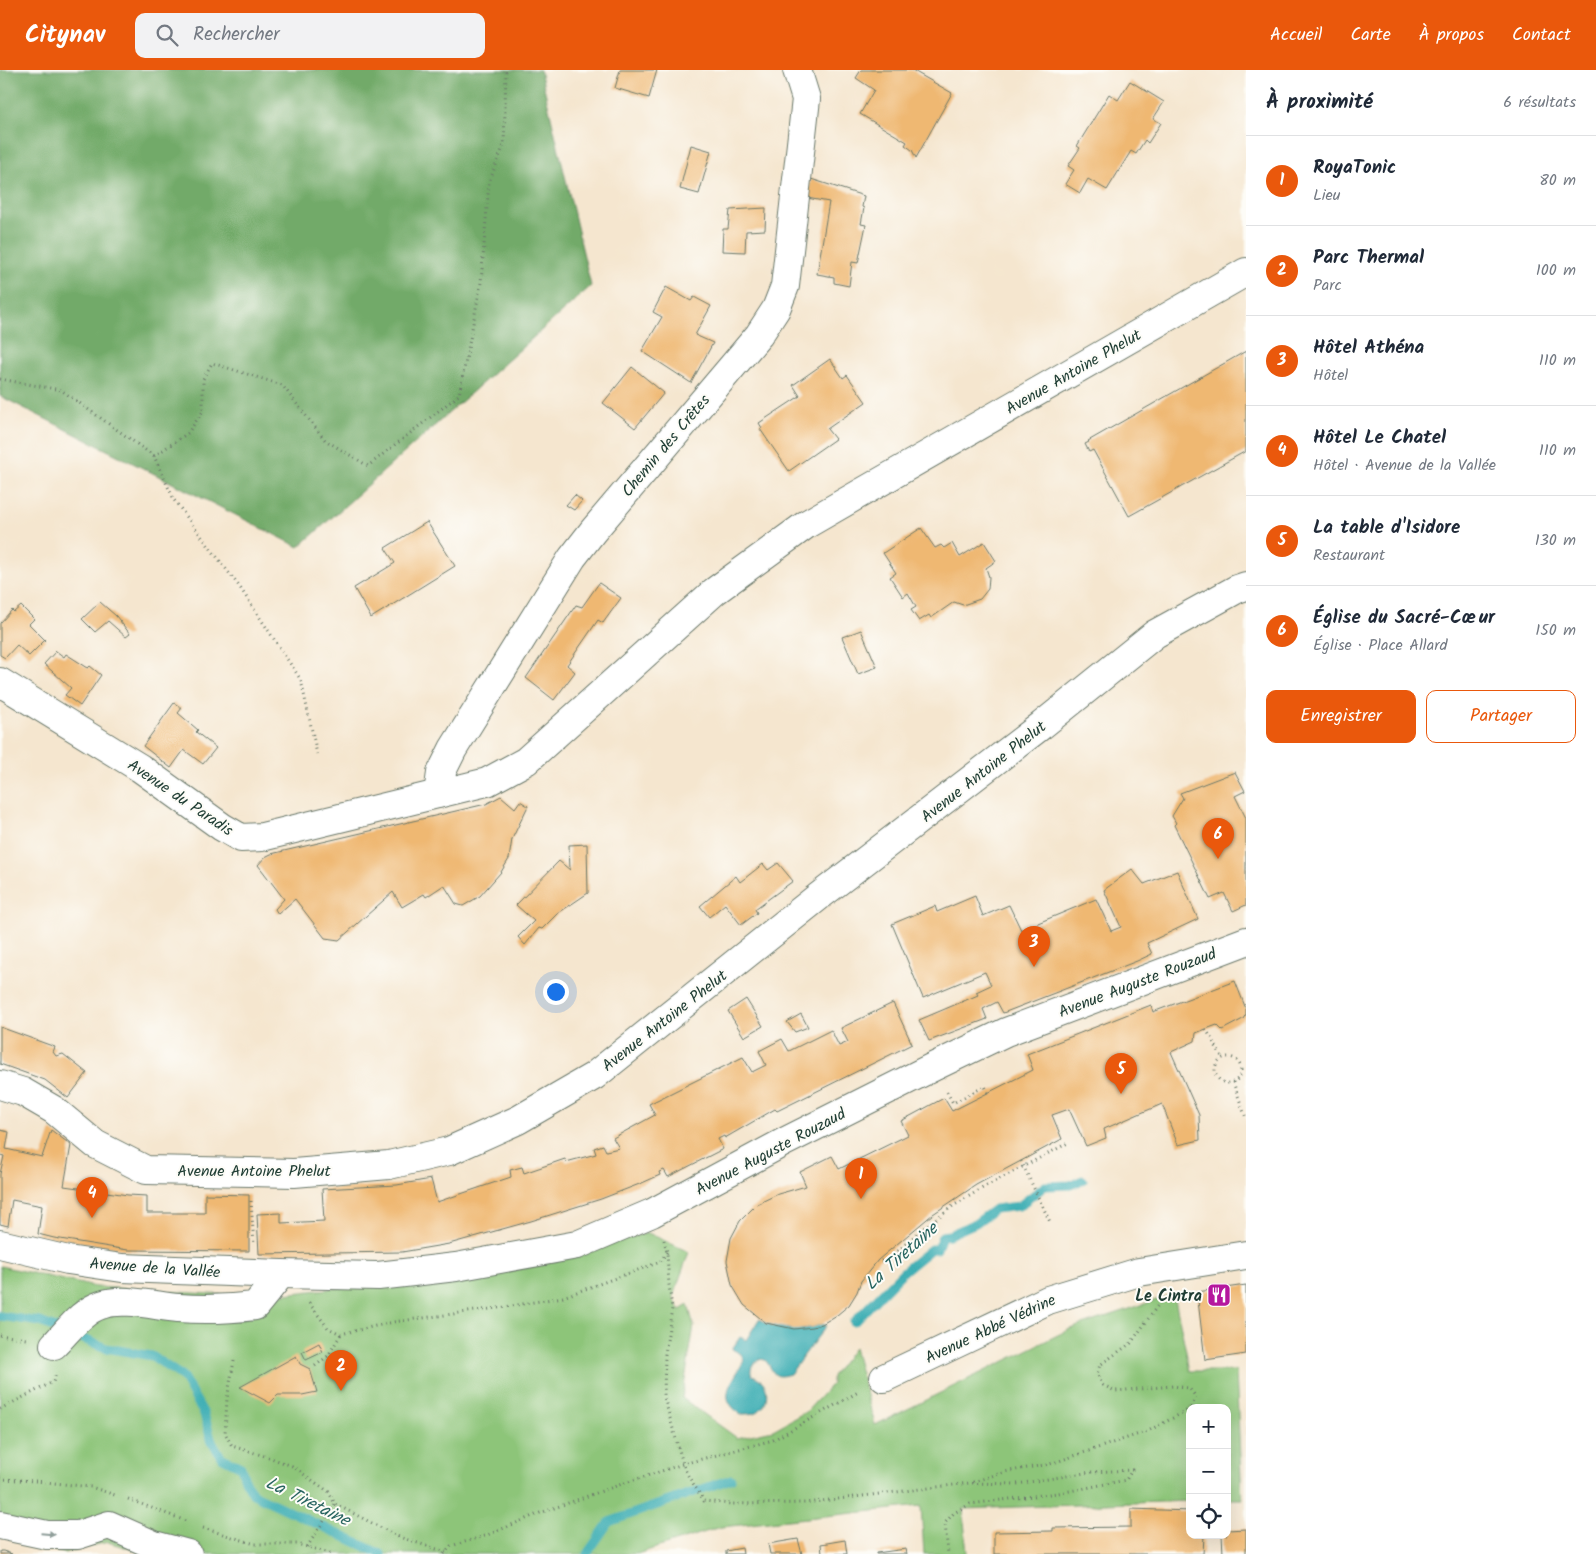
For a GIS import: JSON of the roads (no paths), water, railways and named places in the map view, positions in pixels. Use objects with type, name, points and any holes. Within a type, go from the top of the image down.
[{"type":"street","name":"Chemin des Crêtes","points":[[438,794],[442,773],[453,749],[572,558],[593,530],[759,335],[776,309],[786,286],[806,99],[797,70]]},
{"type":"street","name":"Avenue Antoine Phelut","points":[[438,794],[487,782],[526,761],[715,591],[807,524],[1246,272]]},
{"type":"street","name":"Avenue Antoine Phelut","points":[[0,1085],[23,1092],[54,1110],[95,1144],[146,1170],[294,1173],[389,1165],[449,1151],[518,1120],[594,1076],[818,897],[1042,725],[1155,634],[1237,589],[1246,586]]},
{"type":"street","name":"Avenue du Paradis","points":[[0,682],[140,768],[222,827],[241,838],[262,837],[438,794]]},
{"type":"street","name":"Avenue Auguste Rouzaud","points":[[281,1274],[378,1276],[456,1266],[577,1245],[652,1213],[786,1141],[1006,1032],[1243,944]]},
{"type":"street","name":"Avenue de la Vallée","points":[[0,1244],[68,1260],[122,1268],[281,1274]]},
{"type":"street","name":"Avenue Abbé Védrine","points":[[884,1378],[1048,1300],[1139,1272],[1246,1255]]},
{"type":"street","points":[[54,1344],[88,1311],[101,1305],[118,1302],[180,1308],[230,1309],[255,1306],[281,1274]]},
{"type":"street","points":[[0,1525],[47,1535],[78,1535],[109,1525],[154,1545],[188,1554]]},
{"type":"water","points":[[759,1319],[774,1326],[790,1329],[814,1327],[822,1324],[826,1326],[790,1374],[784,1376],[776,1375],[765,1360],[760,1359],[754,1364],[751,1374],[760,1379],[767,1392],[764,1406],[757,1412],[741,1414],[733,1408],[728,1395],[732,1381],[744,1360],[741,1354],[732,1349],[740,1337],[746,1340]]},
{"type":"waterway","name":"La Tiretaine","points":[[854,1322],[904,1271],[931,1249],[937,1249],[942,1236],[949,1235],[976,1223],[995,1209],[1019,1206],[1045,1186],[1070,1185],[1083,1180]]},
{"type":"waterway","name":"La Tiretaine","points":[[0,1316],[40,1322],[106,1348],[152,1356],[183,1377],[204,1414],[211,1439],[221,1457],[241,1467],[245,1480],[253,1494],[381,1554]]},
{"type":"waterway","name":"La Tiretaine","points":[[587,1554],[609,1522],[731,1479]]},
{"type":"place","name":"Église du Sacré-Cœur","points":[[1218,859]]},
{"type":"place","name":"Hôtel Athéna","points":[[1034,967]]},
{"type":"place","name":"La table d'Isidore","points":[[1121,1094]]},
{"type":"place","name":"RoyaTonic","points":[[861,1199]]},
{"type":"place","name":"Hôtel Le Chatel","points":[[92,1218]]},
{"type":"place","name":"Le Cintra","points":[[1219,1295]]},
{"type":"place","name":"Parc Thermal","points":[[341,1391]]}]
